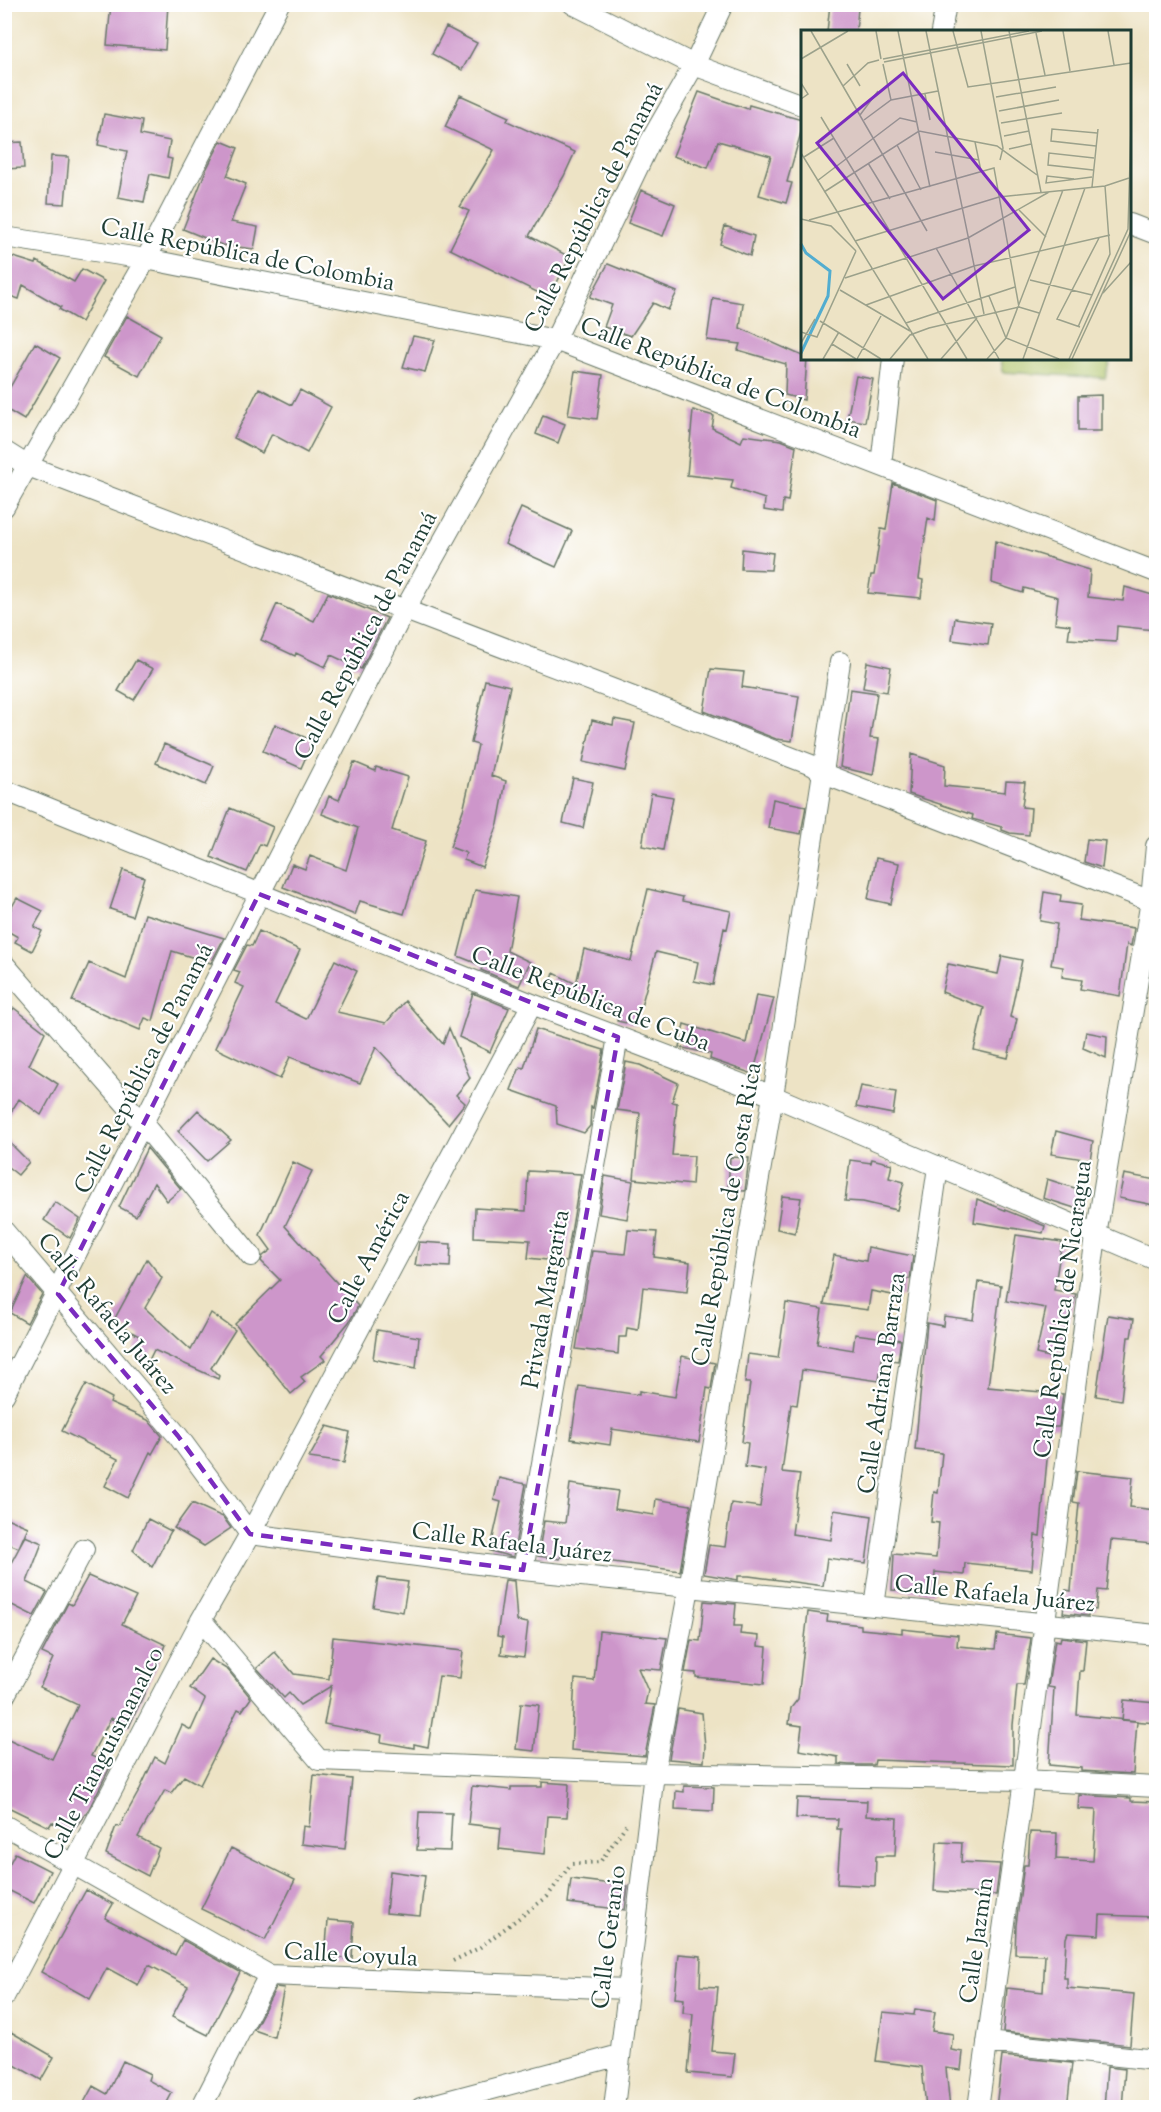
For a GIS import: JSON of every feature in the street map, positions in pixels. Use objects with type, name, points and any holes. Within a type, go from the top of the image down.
[{"type":"street","points":[[4,507],[146,259],[279,4]]},
{"type":"street","points":[[573,4],[694,65],[801,105]]},
{"type":"street","name":"Calle República de Panamá","points":[[4,1395],[144,1125],[404,611],[555,340],[650,142],[694,65],[723,4]]},
{"type":"street","points":[[941,30],[946,4]]},
{"type":"street","points":[[1131,224],[1156,234]]},
{"type":"street","name":"Calle República de Colombia","points":[[4,237],[146,259],[555,340],[1156,572]]},
{"type":"street","points":[[881,465],[893,360]]},
{"type":"street","points":[[4,451],[28,466],[814,766],[824,774],[1154,902]]},
{"type":"street","name":"Calle República de Costa Rica","points":[[654,1773],[689,1588],[773,1096],[840,663]]},
{"type":"street","name":"Calle República de Cuba","points":[[5,792],[532,1004],[773,1096],[1156,1260]]},
{"type":"street","name":"Calle República de Nicaragua","points":[[1024,1780],[1096,1236],[1154,902],[1156,846]]},
{"type":"street","points":[[4,964],[144,1125],[251,1256]]},
{"type":"street","name":"Calle América","points":[[250,1534],[532,1004]]},
{"type":"street","name":"Privada Margarita","points":[[523,1570],[618,1037]]},
{"type":"street","name":"Calle Adriana Barraza","points":[[874,1606],[938,1167]]},
{"type":"street","name":"Calle Rafaela Juárez","points":[[4,1231],[178,1436],[250,1534],[523,1570],[1156,1635]]},
{"type":"street","name":"Calle Tianguismanalco","points":[[4,1997],[201,1620],[250,1534]]},
{"type":"street","points":[[4,1697],[84,1549]]},
{"type":"street","points":[[201,1620],[319,1760],[654,1773],[1024,1780],[1156,1787]]},
{"type":"street","name":"Calle Geranio","points":[[614,2108],[654,1773]]},
{"type":"street","name":"Calle Jazmín","points":[[978,2108],[1024,1780]]},
{"type":"street","name":"Calle Coyula","points":[[4,1825],[75,1863],[269,1975],[627,1989]]},
{"type":"street","points":[[201,2108],[269,1975]]},
{"type":"street","points":[[987,2042],[1156,2060]]},
{"type":"street","points":[[421,2108],[620,2055]]},
{"type":"path","points":[[447,1964],[479,1948],[547,1898],[571,1864],[600,1862],[630,1820]]},
{"type":"highlighted area","points":[[259,894],[618,1037],[523,1570],[250,1534],[178,1436],[58,1294]]},
{"type":"green space","points":[[1001,360],[1110,360],[1105,378],[1003,372]]},
{"type":"building","points":[[111,4],[168,4],[165,50],[107,45]]},
{"type":"building","points":[[830,4],[858,8],[856,30],[827,30]]},
{"type":"building","points":[[446,27],[477,43],[462,70],[432,54]]},
{"type":"building","points":[[699,92],[748,109],[749,105],[801,120],[801,133],[787,182],[792,183],[786,203],[759,195],[771,156],[718,141],[708,168],[673,156]]},
{"type":"building","points":[[460,95],[509,117],[507,121],[575,152],[564,176],[529,236],[570,257],[549,298],[450,249],[469,211],[460,207],[494,150],[445,127]]},
{"type":"building","points":[[104,114],[142,121],[140,135],[170,141],[167,158],[172,159],[168,178],[150,174],[144,202],[118,197],[127,151],[98,145]]},
{"type":"building","points":[[221,141],[238,148],[227,176],[246,184],[231,222],[258,227],[254,249],[222,245],[183,229],[206,170]]},
{"type":"building","points":[[22,142],[24,168],[4,169],[4,143]]},
{"type":"building","points":[[51,156],[69,157],[65,204],[48,203]]},
{"type":"building","points":[[641,190],[675,204],[663,236],[628,223]]},
{"type":"building","points":[[725,226],[754,236],[750,256],[720,244]]},
{"type":"building","points":[[4,254],[36,264],[37,261],[74,282],[82,269],[104,281],[81,322],[59,309],[61,307],[23,285],[19,299],[4,294]]},
{"type":"building","points":[[608,264],[677,292],[668,310],[653,303],[631,336],[604,327],[612,305],[590,297]]},
{"type":"building","points":[[713,298],[743,303],[740,328],[801,355],[801,360],[807,360],[804,400],[785,395],[786,364],[738,350],[740,344],[707,340]]},
{"type":"building","points":[[127,316],[161,335],[139,376],[104,357]]},
{"type":"building","points":[[413,336],[435,340],[425,372],[403,367]]},
{"type":"building","points":[[35,343],[60,358],[24,420],[4,408],[4,398]]},
{"type":"building","points":[[575,371],[603,375],[597,419],[568,415]]},
{"type":"building","points":[[856,376],[873,379],[865,422],[847,419]]},
{"type":"building","points":[[259,388],[292,405],[300,390],[331,407],[307,453],[272,434],[262,453],[234,438]]},
{"type":"building","points":[[1101,395],[1101,431],[1078,431],[1078,396]]},
{"type":"building","points":[[693,410],[714,416],[712,428],[741,442],[744,435],[781,440],[796,446],[788,501],[783,500],[782,513],[764,510],[765,499],[731,488],[733,480],[687,475]]},
{"type":"building","points":[[543,415],[565,424],[558,443],[536,434]]},
{"type":"building","points":[[893,483],[937,500],[935,521],[928,518],[919,579],[923,580],[921,598],[868,593],[871,575],[874,575],[881,529],[886,530]]},
{"type":"building","points":[[521,508],[572,531],[556,567],[505,544]]},
{"type":"building","points":[[995,541],[1090,570],[1088,597],[1123,601],[1125,587],[1156,596],[1154,630],[1117,626],[1116,642],[1068,639],[1070,625],[1055,623],[1058,597],[1024,588],[1023,593],[992,583]]},
{"type":"building","points":[[742,549],[773,553],[771,570],[741,569]]},
{"type":"building","points":[[328,593],[387,618],[361,669],[331,655],[325,667],[261,640],[277,604],[314,621]]},
{"type":"building","points":[[955,618],[991,623],[988,645],[952,640]]},
{"type":"building","points":[[136,660],[153,669],[134,700],[118,691]]},
{"type":"building","points":[[867,662],[891,667],[887,692],[863,688]]},
{"type":"building","points":[[711,669],[744,672],[742,687],[799,696],[792,741],[776,739],[704,711]]},
{"type":"building","points":[[485,680],[510,686],[491,776],[506,781],[498,824],[482,867],[464,860],[466,853],[450,847],[464,807],[478,745],[471,743]]},
{"type":"building","points":[[850,689],[877,693],[870,738],[879,739],[873,775],[840,767]]},
{"type":"building","points":[[614,719],[635,723],[625,771],[583,762],[592,720],[613,725]]},
{"type":"building","points":[[275,724],[313,741],[301,768],[263,751]]},
{"type":"building","points":[[164,744],[214,766],[206,785],[156,763]]},
{"type":"building","points":[[911,754],[945,765],[944,786],[1005,792],[1006,781],[1025,782],[1022,807],[1031,808],[1029,835],[1010,833],[1002,830],[1002,827],[972,819],[973,815],[909,794]]},
{"type":"building","points":[[354,762],[375,771],[376,767],[408,777],[392,830],[426,841],[404,914],[360,901],[355,915],[283,887],[292,864],[305,869],[310,856],[346,870],[358,828],[322,814],[329,796],[339,800]]},
{"type":"building","points":[[573,778],[593,782],[583,828],[563,823]]},
{"type":"building","points":[[651,793],[673,797],[663,850],[642,846]]},
{"type":"building","points":[[773,799],[806,806],[801,834],[768,828]]},
{"type":"building","points":[[230,808],[273,827],[265,846],[260,844],[247,872],[211,857]]},
{"type":"building","points":[[1087,839],[1105,841],[1102,868],[1084,862]]},
{"type":"building","points":[[876,858],[899,863],[891,904],[868,899]]},
{"type":"building","points":[[123,870],[144,877],[132,916],[110,909]]},
{"type":"building","points":[[648,889],[683,897],[682,901],[731,911],[727,929],[724,928],[713,985],[694,981],[698,962],[656,952],[636,1025],[617,1021],[619,1012],[548,992],[554,973],[576,984],[584,949],[631,961]]},
{"type":"building","points":[[475,890],[517,897],[507,951],[530,962],[519,986],[481,970],[483,966],[458,956]]},
{"type":"building","points":[[1044,892],[1061,895],[1060,902],[1081,905],[1079,920],[1134,928],[1131,946],[1127,944],[1120,996],[1080,989],[1082,980],[1062,977],[1063,967],[1051,965],[1057,924],[1040,921]]},
{"type":"building","points":[[17,898],[43,911],[34,927],[42,931],[32,951],[15,942],[18,937],[4,929],[4,921]]},
{"type":"building","points":[[145,914],[224,938],[211,963],[172,951],[153,1021],[145,1018],[140,1030],[72,1001],[89,963],[126,979]]},
{"type":"building","points":[[259,931],[300,950],[275,1004],[306,1019],[335,960],[357,971],[337,1012],[386,1023],[405,1001],[443,1044],[449,1028],[470,1078],[456,1095],[465,1103],[448,1124],[376,1047],[360,1083],[290,1057],[280,1079],[215,1048],[244,987],[235,983],[240,972],[234,970],[247,945],[252,946]]},
{"type":"building","points":[[1002,956],[1022,960],[1010,1017],[1017,1019],[1008,1058],[974,1050],[984,1008],[942,992],[948,964],[998,974]]},
{"type":"building","points":[[473,993],[509,1008],[490,1052],[459,1037]]},
{"type":"building","points":[[756,995],[774,998],[753,1074],[710,1059],[711,1054],[679,1047],[684,1024],[746,1043]]},
{"type":"building","points":[[14,1008],[45,1032],[29,1065],[58,1084],[41,1115],[19,1099],[4,1123],[4,1020]]},
{"type":"building","points":[[536,1029],[604,1050],[593,1108],[591,1107],[590,1126],[584,1133],[557,1124],[556,1106],[511,1090],[520,1067],[524,1068]]},
{"type":"building","points":[[1086,1032],[1107,1036],[1106,1058],[1083,1048]]},
{"type":"building","points":[[626,1062],[640,1065],[678,1083],[672,1102],[677,1103],[672,1155],[694,1156],[692,1185],[634,1179],[640,1113],[617,1110]]},
{"type":"building","points":[[861,1086],[896,1092],[893,1114],[856,1107]]},
{"type":"building","points":[[198,1110],[231,1140],[207,1161],[178,1131]]},
{"type":"building","points":[[1056,1131],[1093,1141],[1090,1160],[1051,1154]]},
{"type":"building","points":[[4,1137],[29,1162],[18,1175],[4,1164]]},
{"type":"building","points":[[147,1148],[181,1189],[167,1201],[154,1183],[136,1216],[119,1207]]},
{"type":"building","points":[[730,1157],[749,1158],[745,1191],[728,1190]]},
{"type":"building","points":[[872,1159],[892,1164],[889,1178],[904,1182],[897,1210],[863,1202],[845,1201],[850,1160],[871,1163]]},
{"type":"building","points":[[293,1162],[312,1171],[285,1226],[358,1306],[349,1322],[321,1356],[325,1360],[301,1377],[305,1382],[291,1394],[235,1324],[280,1280],[261,1261],[263,1256],[271,1250],[260,1235]]},
{"type":"building","points":[[528,1171],[581,1174],[566,1262],[528,1258],[530,1240],[474,1237],[475,1208],[526,1211]]},
{"type":"building","points":[[1124,1174],[1156,1180],[1154,1205],[1119,1198]]},
{"type":"building","points":[[605,1176],[633,1181],[627,1219],[599,1214]]},
{"type":"building","points":[[1047,1179],[1087,1192],[1081,1210],[1043,1198]]},
{"type":"building","points":[[782,1196],[801,1198],[795,1233],[777,1229]]},
{"type":"building","points":[[977,1199],[1045,1226],[1043,1233],[974,1222]]},
{"type":"building","points":[[55,1202],[80,1219],[70,1238],[44,1220]]},
{"type":"building","points":[[628,1230],[657,1232],[654,1257],[690,1262],[687,1292],[643,1287],[638,1330],[627,1328],[626,1337],[619,1337],[618,1354],[576,1349],[592,1251],[625,1254]]},
{"type":"building","points":[[1016,1235],[1062,1242],[1054,1290],[1076,1294],[1057,1359],[1036,1354],[1046,1308],[1006,1301]]},
{"type":"building","points":[[419,1242],[451,1244],[450,1267],[415,1265]]},
{"type":"building","points":[[868,1247],[913,1256],[910,1279],[906,1278],[903,1297],[871,1291],[868,1310],[824,1304],[834,1255],[866,1261]]},
{"type":"building","points":[[147,1259],[162,1278],[145,1308],[191,1350],[211,1313],[235,1330],[211,1368],[219,1376],[218,1379],[154,1350],[146,1366],[134,1349],[141,1337],[113,1322]]},
{"type":"building","points":[[27,1277],[42,1294],[27,1323],[10,1313]]},
{"type":"building","points":[[978,1282],[1001,1285],[988,1387],[1063,1394],[1059,1427],[1050,1427],[1040,1536],[1035,1535],[1032,1570],[965,1563],[964,1575],[935,1572],[934,1593],[892,1590],[894,1554],[936,1558],[939,1523],[931,1522],[934,1492],[938,1493],[942,1453],[915,1450],[927,1323],[943,1326],[944,1316],[973,1320]]},
{"type":"building","points":[[786,1303],[822,1309],[817,1344],[853,1350],[855,1334],[901,1340],[898,1361],[882,1359],[879,1381],[802,1370],[797,1405],[791,1404],[782,1472],[800,1474],[792,1534],[831,1540],[834,1510],[872,1516],[866,1563],[827,1558],[823,1586],[749,1576],[738,1576],[738,1580],[704,1574],[709,1545],[725,1547],[731,1503],[760,1507],[765,1470],[745,1467],[748,1443],[742,1442],[750,1383],[745,1383],[748,1354],[778,1358]]},
{"type":"building","points":[[1108,1315],[1134,1319],[1131,1337],[1128,1337],[1121,1400],[1096,1396]]},
{"type":"building","points":[[377,1330],[419,1337],[416,1368],[373,1359]]},
{"type":"building","points":[[682,1356],[715,1363],[711,1389],[707,1388],[699,1442],[612,1429],[610,1445],[571,1439],[579,1386],[639,1395],[639,1391],[675,1397]]},
{"type":"building","points":[[86,1384],[112,1398],[110,1403],[148,1420],[162,1436],[152,1454],[150,1452],[128,1498],[105,1486],[118,1459],[62,1431]]},
{"type":"building","points":[[327,1426],[350,1432],[344,1463],[309,1458]]},
{"type":"building","points":[[1077,1471],[1133,1477],[1130,1507],[1155,1510],[1152,1544],[1111,1540],[1106,1591],[1098,1590],[1096,1610],[1089,1609],[1088,1616],[1063,1613],[1066,1590],[1071,1591],[1079,1503],[1073,1502]]},
{"type":"building","points":[[499,1478],[526,1484],[513,1557],[490,1551],[501,1502],[494,1500]]},
{"type":"building","points":[[570,1484],[618,1491],[615,1509],[654,1515],[656,1499],[691,1505],[680,1571],[561,1555],[560,1559],[538,1556],[544,1521],[565,1523]]},
{"type":"building","points":[[192,1503],[223,1517],[231,1528],[204,1546],[174,1528]]},
{"type":"building","points":[[4,1517],[28,1527],[19,1547],[25,1536],[42,1543],[27,1582],[47,1592],[34,1616],[4,1601],[4,1576],[19,1548],[4,1542]]},
{"type":"building","points":[[148,1519],[171,1531],[152,1567],[133,1550]]},
{"type":"building","points":[[88,1576],[136,1597],[122,1624],[166,1645],[129,1727],[111,1718],[91,1756],[111,1765],[89,1809],[71,1833],[52,1822],[49,1827],[4,1805],[4,1737],[52,1759],[78,1705],[40,1687],[53,1658],[42,1653],[68,1603],[72,1605]]},
{"type":"building","points":[[378,1578],[408,1582],[403,1612],[373,1607]]},
{"type":"building","points":[[505,1580],[514,1581],[517,1621],[528,1623],[524,1657],[501,1654],[503,1637],[497,1636]]},
{"type":"building","points":[[704,1601],[736,1604],[734,1626],[741,1626],[740,1634],[759,1636],[758,1646],[767,1647],[764,1684],[696,1677],[696,1673],[685,1672],[691,1640],[700,1641]]},
{"type":"building","points":[[808,1612],[828,1615],[827,1621],[861,1625],[861,1629],[902,1633],[902,1629],[958,1635],[957,1646],[995,1649],[997,1634],[1031,1638],[1024,1685],[1017,1685],[1013,1725],[1013,1765],[875,1760],[874,1765],[849,1765],[838,1764],[838,1757],[799,1750],[802,1726],[789,1724],[791,1708],[798,1699]]},
{"type":"building","points":[[599,1631],[667,1638],[661,1670],[638,1668],[648,1691],[645,1704],[655,1705],[645,1756],[571,1750],[575,1679],[594,1681]]},
{"type":"building","points":[[333,1637],[463,1651],[460,1678],[439,1676],[428,1747],[414,1744],[414,1748],[381,1742],[382,1735],[324,1724],[331,1686],[300,1705],[289,1693],[284,1698],[257,1668],[275,1652],[294,1674],[329,1679]]},
{"type":"building","points":[[1061,1637],[1086,1640],[1083,1671],[1080,1671],[1077,1715],[1137,1721],[1133,1774],[1081,1771],[1081,1768],[1049,1765],[1054,1688],[1048,1687],[1055,1640],[1060,1641]]},
{"type":"building","points":[[210,1659],[228,1670],[251,1698],[242,1711],[238,1709],[200,1785],[184,1776],[171,1793],[165,1790],[138,1837],[159,1848],[148,1876],[106,1854],[116,1826],[119,1827],[155,1757],[165,1763],[182,1725],[191,1730],[205,1699],[190,1688]]},
{"type":"building","points":[[1124,1700],[1156,1703],[1156,1723],[1122,1720]]},
{"type":"building","points":[[521,1703],[539,1705],[534,1751],[516,1749]]},
{"type":"building","points":[[678,1709],[702,1713],[704,1762],[669,1759]]},
{"type":"building","points":[[314,1775],[352,1779],[345,1849],[301,1844],[303,1826],[309,1827]]},
{"type":"building","points":[[542,1782],[569,1784],[567,1817],[548,1816],[545,1854],[499,1849],[501,1828],[468,1824],[472,1786],[511,1790],[511,1787],[542,1787]]},
{"type":"building","points":[[684,1786],[714,1787],[713,1811],[675,1809],[676,1791],[684,1792]]},
{"type":"building","points":[[1079,1795],[1156,1802],[1156,1917],[1100,1915],[1099,1935],[1068,1933],[1066,1938],[1064,1978],[1067,1978],[1067,1988],[1134,1994],[1130,2045],[1003,2032],[1007,1988],[1043,1992],[1045,1955],[1015,1954],[1016,1925],[1024,1865],[1028,1865],[1030,1832],[1057,1833],[1056,1859],[1093,1861],[1096,1810],[1078,1809]]},
{"type":"building","points":[[797,1798],[867,1801],[866,1816],[897,1818],[895,1856],[876,1856],[875,1886],[837,1884],[841,1829],[837,1829],[838,1819],[796,1818]]},
{"type":"building","points":[[419,1812],[452,1813],[450,1851],[417,1850]]},
{"type":"building","points":[[937,1842],[962,1843],[961,1862],[1000,1864],[996,1895],[934,1891]]},
{"type":"building","points":[[231,1848],[295,1880],[265,1940],[201,1909]]},
{"type":"building","points":[[15,1853],[50,1871],[34,1903],[4,1888],[4,1874]]},
{"type":"building","points":[[390,1871],[425,1876],[420,1916],[386,1913]]},
{"type":"building","points":[[571,1879],[628,1886],[625,1910],[568,1903]]},
{"type":"building","points":[[86,1890],[113,1904],[105,1918],[175,1955],[183,1940],[240,1972],[208,2035],[172,2017],[188,1986],[149,1965],[138,1985],[107,1968],[90,1999],[41,1972]]},
{"type":"building","points":[[328,1920],[354,1922],[352,1959],[325,1957]]},
{"type":"building","points":[[679,1954],[701,1956],[700,1986],[718,1987],[712,2051],[735,2053],[732,2077],[688,2073],[693,2014],[683,2013],[684,1999],[675,1998]]},
{"type":"building","points":[[276,1987],[284,1988],[274,2037],[254,2030]]},
{"type":"building","points":[[915,2009],[935,2012],[932,2031],[953,2034],[951,2050],[963,2052],[961,2070],[946,2068],[950,2108],[926,2108],[922,2067],[876,2061],[883,2012],[914,2015]]},
{"type":"building","points":[[11,2032],[54,2057],[41,2080],[4,2059],[4,2042]]},
{"type":"building","points":[[1002,2056],[1072,2063],[1067,2108],[996,2108]]},
{"type":"building","points":[[123,2061],[150,2074],[148,2080],[172,2093],[164,2108],[81,2108],[93,2086],[107,2094]]},
{"type":"building","points":[[1107,2067],[1125,2069],[1122,2108],[1104,2108]]}]
